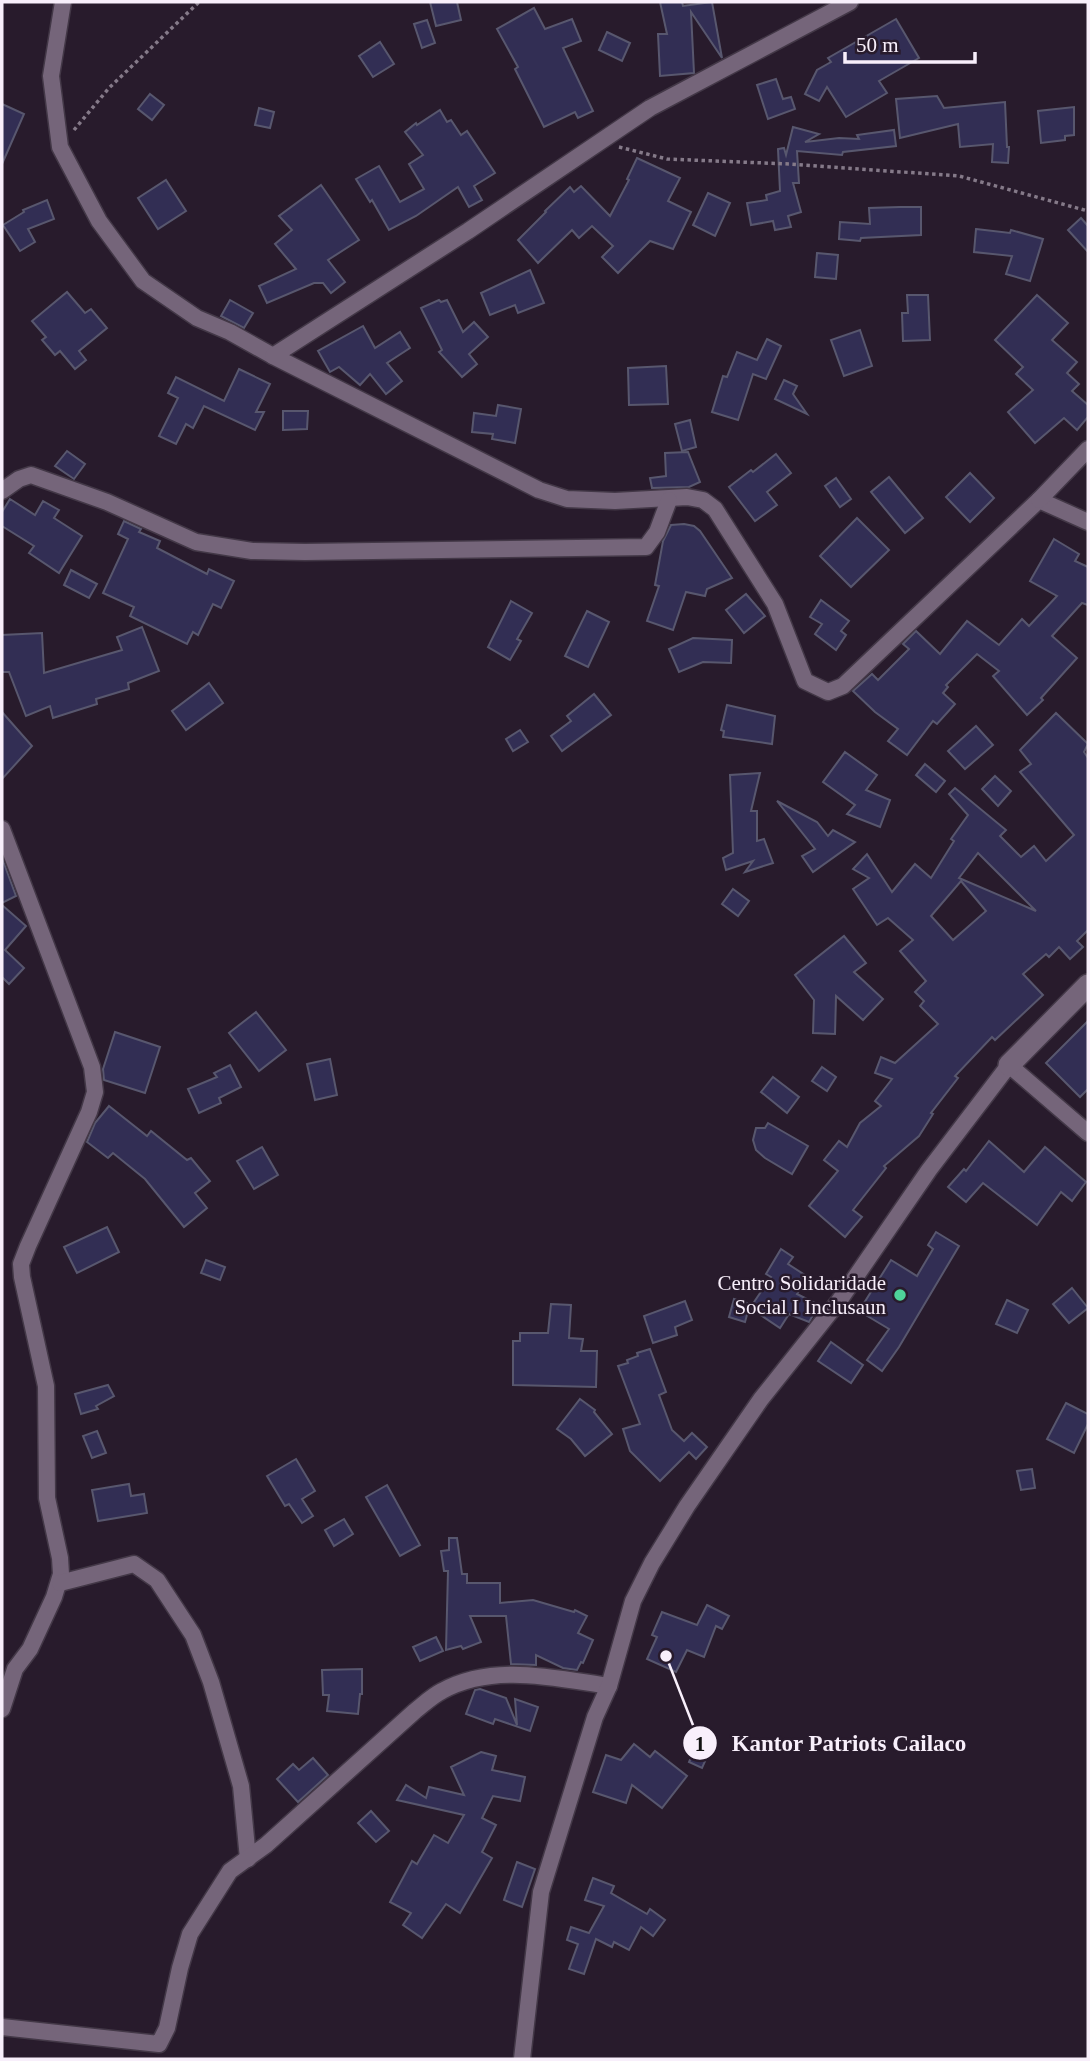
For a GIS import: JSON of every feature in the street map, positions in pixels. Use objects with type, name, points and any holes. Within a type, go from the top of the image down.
[{"type":"street","points":[[63,2],[51,76],[60,146],[99,221],[143,281],[197,318],[230,332],[539,490],[567,499],[615,502],[687,497],[703,500],[715,509],[775,604],[805,681],[828,692],[843,687],[1039,500],[1088,449]]},
{"type":"street","points":[[274,356],[468,231],[650,108],[850,2]]},
{"type":"street","points":[[2,491],[19,479],[31,475],[107,502],[178,536],[197,542],[252,551],[304,552],[646,547],[657,532],[669,500]]},
{"type":"street","points":[[1039,500],[1088,522]]},
{"type":"street","points":[[2,829],[92,1067],[95,1092],[79,1135],[21,1264],[46,1386],[47,1498],[61,1558],[60,1583],[30,1649],[15,1669],[2,1709]]},
{"type":"street","points":[[522,2059],[541,1892],[591,1730],[609,1686],[633,1601],[652,1563],[687,1506],[761,1399],[839,1301],[929,1170],[1009,1065],[1088,985]]},
{"type":"street","points":[[1009,1065],[1088,1133]]},
{"type":"street","points":[[60,1583],[134,1564],[157,1580],[193,1635],[211,1682],[241,1786],[248,1858]]},
{"type":"street","points":[[2,2027],[159,2044],[167,2028],[190,1934],[230,1871],[266,1845],[379,1741],[442,1691],[487,1675],[531,1675],[609,1686]]},
{"type":"path","points":[[60,146],[109,88],[199,2]]},
{"type":"path","points":[[600,142],[667,159],[776,163],[959,176],[1088,211]]},
{"type":"building","points":[[430,2],[457,2],[461,20],[436,26]]},
{"type":"building","points":[[660,2],[682,2],[683,6],[712,2],[722,58],[691,12],[694,73],[660,76],[658,34],[667,34]]},
{"type":"building","points":[[534,8],[545,29],[572,19],[581,41],[563,48],[593,111],[578,118],[575,112],[544,127],[515,69],[518,67],[497,29]]},
{"type":"building","points":[[896,19],[919,58],[879,81],[887,93],[846,117],[827,87],[819,101],[805,94],[817,70],[831,62],[828,58]]},
{"type":"building","points":[[427,20],[435,43],[422,48],[414,24]]},
{"type":"building","points":[[607,32],[630,43],[622,61],[599,50]]},
{"type":"building","points":[[380,42],[394,64],[373,77],[359,56]]},
{"type":"building","points":[[776,79],[783,99],[791,97],[795,109],[768,119],[757,85]]},
{"type":"building","points":[[150,94],[164,105],[152,120],[138,109]]},
{"type":"building","points":[[937,96],[944,108],[1005,102],[1008,163],[992,162],[993,144],[960,147],[958,124],[900,138],[896,99]]},
{"type":"building","points":[[2,104],[24,114],[2,164]]},
{"type":"building","points":[[1074,107],[1074,135],[1065,136],[1065,140],[1041,143],[1038,111]]},
{"type":"building","points":[[259,108],[274,112],[270,128],[255,125]]},
{"type":"building","points":[[440,110],[447,122],[451,120],[461,135],[467,131],[495,173],[474,186],[482,200],[469,207],[458,187],[416,216],[389,230],[356,179],[379,166],[400,202],[424,189],[409,164],[423,155],[405,132]]},
{"type":"building","points":[[793,127],[819,134],[805,142],[839,138],[859,139],[857,135],[894,130],[896,146],[843,152],[842,155],[797,151],[799,183],[793,183],[801,212],[788,216],[791,227],[775,230],[773,221],[751,225],[747,203],[767,200],[766,195],[780,191],[778,149],[784,148],[786,155]]},
{"type":"building","points":[[637,158],[680,178],[668,201],[691,212],[673,249],[650,241],[618,273],[602,257],[613,246],[592,226],[579,238],[572,230],[538,263],[518,240],[570,187],[574,192],[581,186],[610,216]]},
{"type":"building","points":[[166,180],[186,211],[158,229],[138,198]]},
{"type":"building","points":[[321,185],[359,240],[328,260],[345,282],[331,293],[323,283],[314,283],[267,303],[259,286],[296,269],[275,244],[292,230],[279,216]]},
{"type":"building","points":[[708,193],[730,203],[715,236],[693,225]]},
{"type":"building","points":[[47,200],[54,219],[28,229],[35,242],[20,251],[3,225],[24,212],[23,210]]},
{"type":"building","points":[[921,207],[921,235],[861,238],[860,241],[839,239],[840,222],[870,224],[869,208]]},
{"type":"building","points":[[1081,218],[1088,226],[1088,252],[1068,230]]},
{"type":"building","points":[[976,229],[1010,233],[1011,230],[1043,239],[1030,281],[1006,274],[1012,256],[974,252]]},
{"type":"building","points":[[817,253],[838,255],[836,279],[815,277]]},
{"type":"building","points":[[530,270],[544,303],[518,313],[515,305],[490,315],[481,293]]},
{"type":"building","points":[[67,292],[85,313],[91,309],[107,328],[79,351],[86,360],[75,369],[60,351],[55,355],[42,340],[46,337],[32,321]]},
{"type":"building","points":[[907,295],[928,295],[930,340],[903,341],[902,313],[908,313]]},
{"type":"building","points":[[1037,295],[1068,323],[1052,340],[1077,362],[1067,373],[1079,384],[1072,391],[1088,405],[1088,417],[1077,430],[1064,418],[1035,443],[1008,412],[1033,390],[1016,374],[1023,367],[995,340]]},
{"type":"building","points":[[230,300],[253,313],[244,328],[221,316]]},
{"type":"building","points":[[439,300],[447,300],[463,332],[474,322],[488,337],[469,354],[477,364],[462,377],[439,352],[442,350],[421,308]]},
{"type":"building","points":[[363,326],[375,348],[400,332],[410,348],[387,363],[402,381],[386,394],[370,374],[360,385],[339,367],[330,372],[318,351]]},
{"type":"building","points":[[860,330],[872,366],[844,376],[831,340]]},
{"type":"building","points":[[767,339],[781,346],[766,379],[753,374],[738,420],[712,412],[723,376],[727,377],[737,352],[757,360]]},
{"type":"building","points":[[666,366],[668,404],[629,405],[628,368]]},
{"type":"building","points":[[239,369],[270,384],[256,412],[264,412],[255,430],[204,406],[193,428],[186,424],[176,444],[159,436],[178,398],[168,393],[176,377],[224,401]]},
{"type":"building","points":[[784,380],[797,386],[793,394],[807,414],[775,399]]},
{"type":"building","points":[[498,405],[521,409],[515,443],[492,439],[493,434],[472,432],[474,413],[496,416]]},
{"type":"building","points":[[283,411],[308,411],[307,429],[283,430]]},
{"type":"building","points":[[690,420],[696,447],[682,451],[675,424]]},
{"type":"building","points":[[67,451],[85,464],[74,479],[55,466]]},
{"type":"building","points":[[688,452],[700,482],[689,487],[652,488],[650,478],[666,476],[665,453]]},
{"type":"building","points":[[776,454],[791,473],[767,492],[777,505],[755,521],[729,487]]},
{"type":"building","points":[[970,473],[994,498],[970,522],[946,497]]},
{"type":"building","points":[[889,477],[923,518],[905,533],[871,492]]},
{"type":"building","points":[[836,478],[851,499],[840,507],[825,486]]},
{"type":"building","points":[[10,499],[35,515],[43,501],[59,510],[54,518],[82,536],[59,573],[29,553],[34,546],[2,526],[2,512]]},
{"type":"building","points":[[857,518],[889,550],[851,587],[820,556]]},
{"type":"building","points":[[124,521],[141,529],[139,532],[160,541],[157,548],[207,574],[209,569],[234,581],[221,608],[213,604],[198,635],[193,632],[187,644],[130,616],[134,607],[103,593],[128,539],[118,534]]},
{"type":"building","points":[[671,525],[694,526],[700,531],[732,578],[707,589],[705,596],[686,592],[673,630],[647,621],[659,586],[655,585],[663,541]]},
{"type":"building","points":[[1054,539],[1079,554],[1075,561],[1088,567],[1088,605],[1082,603],[1052,636],[1077,658],[1041,698],[1043,700],[1027,715],[993,676],[999,671],[977,654],[946,685],[948,687],[943,693],[955,704],[937,724],[933,721],[907,755],[888,741],[898,729],[853,691],[872,674],[878,680],[909,649],[903,644],[916,631],[940,654],[967,621],[999,645],[1022,619],[1029,626],[1057,596],[1030,581]]},
{"type":"building","points":[[71,570],[97,584],[89,598],[64,585]]},
{"type":"building","points":[[746,594],[765,616],[744,633],[726,610]]},
{"type":"building","points":[[821,600],[849,621],[841,631],[846,635],[836,650],[815,634],[822,624],[810,617]]},
{"type":"building","points":[[511,601],[532,613],[517,639],[521,641],[510,660],[488,647]]},
{"type":"building","points":[[587,611],[609,622],[588,667],[565,656]]},
{"type":"building","points":[[142,627],[159,671],[128,683],[129,689],[96,699],[97,704],[53,718],[50,706],[26,716],[9,672],[2,672],[2,635],[42,633],[44,673],[122,650],[117,637]]},
{"type":"building","points":[[693,638],[732,640],[731,663],[703,662],[679,672],[669,649]]},
{"type":"building","points":[[209,683],[223,703],[186,730],[172,711]]},
{"type":"building","points":[[594,694],[611,715],[562,751],[551,736],[571,721],[567,716]]},
{"type":"building","points":[[727,705],[775,716],[772,744],[723,737],[724,731],[721,730]]},
{"type":"building","points":[[2,712],[32,746],[2,779]]},
{"type":"building","points":[[1056,713],[1088,744],[1084,752],[1088,758],[1088,930],[1077,941],[1083,947],[1070,959],[1059,947],[1049,957],[1046,954],[1023,974],[1043,995],[995,1040],[992,1037],[955,1076],[958,1078],[931,1113],[933,1114],[919,1136],[884,1166],[886,1168],[853,1210],[862,1217],[845,1237],[809,1206],[838,1171],[824,1160],[839,1141],[847,1147],[860,1123],[881,1106],[875,1101],[892,1079],[875,1073],[881,1057],[895,1063],[938,1024],[920,1006],[924,1001],[915,992],[926,981],[900,951],[913,940],[888,918],[877,925],[853,889],[869,878],[853,869],[867,854],[892,892],[915,864],[931,878],[954,841],[951,839],[968,815],[949,794],[955,788],[1006,830],[1000,836],[1021,857],[1034,846],[1046,861],[1074,835],[1020,772],[1031,764],[1020,750]],"holes":[[[978,853],[1036,911],[959,878]],[[961,881],[986,911],[953,940],[931,916]]]},
{"type":"building","points":[[976,726],[993,745],[965,769],[948,751]]},
{"type":"building","points":[[520,730],[528,742],[513,751],[506,739]]},
{"type":"building","points":[[845,752],[877,775],[866,790],[890,800],[880,827],[847,814],[855,805],[823,782]]},
{"type":"building","points":[[925,764],[945,781],[936,792],[916,775]]},
{"type":"building","points":[[760,773],[751,811],[757,811],[757,841],[764,839],[773,863],[745,872],[753,861],[726,870],[723,858],[733,853],[730,775]]},
{"type":"building","points":[[995,776],[1011,791],[998,806],[982,789]]},
{"type":"building","points":[[777,801],[817,822],[828,836],[833,830],[855,842],[813,872],[802,856],[815,849]]},
{"type":"building","points":[[2,858],[16,896],[2,903]]},
{"type":"building","points":[[733,889],[749,901],[738,916],[722,904]]},
{"type":"building","points":[[2,905],[26,926],[5,950],[24,968],[9,984],[2,977]]},
{"type":"building","points":[[844,936],[866,963],[854,972],[883,999],[863,1020],[836,996],[835,1034],[813,1033],[814,1000],[795,975]]},
{"type":"building","points":[[256,1012],[286,1050],[259,1071],[229,1033]]},
{"type":"building","points":[[1088,1021],[1088,1089],[1080,1097],[1046,1063]]},
{"type":"building","points":[[115,1032],[160,1047],[145,1093],[104,1080],[103,1069]]},
{"type":"building","points":[[330,1059],[337,1095],[315,1100],[307,1064]]},
{"type":"building","points":[[230,1065],[241,1087],[219,1098],[221,1103],[199,1113],[188,1089],[217,1077],[214,1073]]},
{"type":"building","points":[[822,1067],[836,1077],[827,1091],[812,1081]]},
{"type":"building","points":[[773,1077],[799,1097],[787,1113],[761,1092]]},
{"type":"building","points":[[109,1106],[147,1136],[151,1131],[187,1160],[191,1158],[210,1181],[195,1193],[207,1208],[184,1227],[145,1179],[113,1153],[108,1158],[87,1142],[95,1123]]},
{"type":"building","points":[[768,1123],[808,1146],[792,1174],[756,1150],[753,1140],[756,1128],[765,1128]]},
{"type":"building","points":[[989,1141],[1024,1172],[1045,1147],[1086,1182],[1072,1201],[1061,1192],[1037,1225],[983,1183],[966,1202],[948,1187],[964,1169],[966,1171]]},
{"type":"building","points":[[262,1147],[278,1175],[254,1189],[237,1161]]},
{"type":"building","points":[[107,1227],[119,1252],[77,1273],[64,1247]]},
{"type":"building","name":"Centro Solidaridade Social I Inclusaun","points":[[936,1232],[959,1246],[882,1371],[867,1360],[889,1329],[859,1311],[891,1260],[917,1276],[933,1249],[928,1245]]},
{"type":"building","points":[[781,1249],[793,1257],[788,1264],[808,1277],[797,1294],[819,1305],[809,1322],[789,1314],[780,1328],[750,1308],[771,1277],[766,1274]]},
{"type":"building","points":[[206,1260],[225,1267],[220,1280],[201,1273]]},
{"type":"building","points":[[1072,1288],[1088,1308],[1069,1323],[1053,1304]]},
{"type":"building","points":[[734,1299],[750,1304],[745,1322],[729,1317]]},
{"type":"building","points":[[1007,1300],[1028,1310],[1017,1333],[996,1324]]},
{"type":"building","points":[[685,1301],[692,1320],[675,1327],[677,1335],[653,1343],[644,1316]]},
{"type":"building","points":[[551,1304],[571,1305],[569,1338],[583,1339],[581,1351],[597,1351],[596,1387],[513,1385],[513,1341],[520,1341],[520,1333],[548,1333]]},
{"type":"building","points":[[831,1342],[863,1365],[851,1383],[818,1361]]},
{"type":"building","points":[[650,1349],[666,1392],[659,1395],[672,1430],[684,1441],[692,1433],[707,1447],[696,1459],[689,1452],[660,1481],[630,1451],[623,1429],[640,1424],[618,1366],[628,1363],[627,1360],[638,1356],[637,1353]]},
{"type":"building","points":[[108,1385],[114,1396],[96,1406],[98,1409],[81,1414],[75,1394]]},
{"type":"building","points":[[580,1399],[595,1410],[612,1434],[585,1456],[571,1439],[557,1429]]},
{"type":"building","points":[[1066,1403],[1088,1414],[1088,1424],[1074,1453],[1047,1439]]},
{"type":"building","points":[[97,1431],[106,1453],[92,1458],[83,1436]]},
{"type":"building","points":[[296,1459],[315,1491],[302,1499],[313,1516],[302,1523],[289,1504],[285,1506],[267,1476]]},
{"type":"building","points":[[1032,1469],[1035,1488],[1021,1490],[1017,1471]]},
{"type":"building","points":[[129,1484],[131,1496],[144,1494],[147,1513],[98,1521],[92,1490]]},
{"type":"building","points":[[387,1485],[420,1545],[400,1556],[366,1497]]},
{"type":"building","points":[[344,1519],[353,1534],[334,1546],[325,1530]]},
{"type":"building","points":[[449,1538],[457,1538],[462,1574],[467,1574],[467,1583],[500,1583],[500,1603],[533,1600],[574,1612],[575,1610],[587,1616],[578,1633],[593,1640],[577,1670],[563,1668],[536,1655],[536,1665],[511,1664],[506,1616],[470,1616],[481,1642],[463,1649],[461,1646],[446,1650],[448,1571],[444,1571],[441,1551],[449,1550]]},
{"type":"building","points":[[707,1605],[729,1616],[722,1629],[716,1626],[704,1657],[687,1650],[676,1672],[647,1659],[657,1637],[652,1635],[662,1612],[697,1625]]},
{"type":"building","points":[[436,1637],[443,1651],[420,1661],[413,1647]]},
{"type":"building","points":[[362,1669],[362,1694],[358,1714],[327,1711],[329,1695],[323,1695],[322,1670]]},
{"type":"building","points":[[480,1689],[506,1698],[517,1725],[515,1699],[538,1707],[530,1731],[495,1719],[493,1724],[466,1714],[475,1690]]},
{"type":"building","points":[[634,1744],[650,1757],[655,1751],[687,1776],[662,1808],[632,1785],[626,1803],[593,1792],[606,1755],[621,1760]]},
{"type":"building","points":[[697,1744],[710,1750],[702,1768],[689,1762]]},
{"type":"building","points":[[481,1752],[496,1756],[492,1770],[525,1777],[520,1801],[493,1796],[482,1818],[496,1825],[482,1852],[492,1858],[460,1913],[446,1904],[422,1938],[403,1925],[411,1913],[390,1902],[412,1861],[417,1864],[434,1835],[448,1843],[464,1815],[397,1800],[406,1785],[426,1798],[429,1787],[464,1795],[451,1767]]},
{"type":"building","points":[[313,1758],[328,1775],[298,1802],[277,1779],[293,1764],[299,1770]]},
{"type":"building","points":[[371,1811],[389,1831],[376,1842],[358,1823]]},
{"type":"building","points":[[517,1862],[535,1869],[522,1907],[504,1900]]},
{"type":"building","points":[[593,1878],[614,1886],[611,1893],[647,1914],[650,1909],[665,1920],[653,1936],[641,1927],[629,1950],[614,1942],[612,1947],[596,1939],[584,1974],[569,1969],[578,1944],[567,1940],[571,1927],[589,1933],[604,1906],[585,1900]]},
{"type":"place","name":"Centro Solidaridade Social I Inclusaun","points":[[900,1295]]},
{"type":"place","name":"Kantor Patriots Cailaco","points":[[666,1656]]}]
